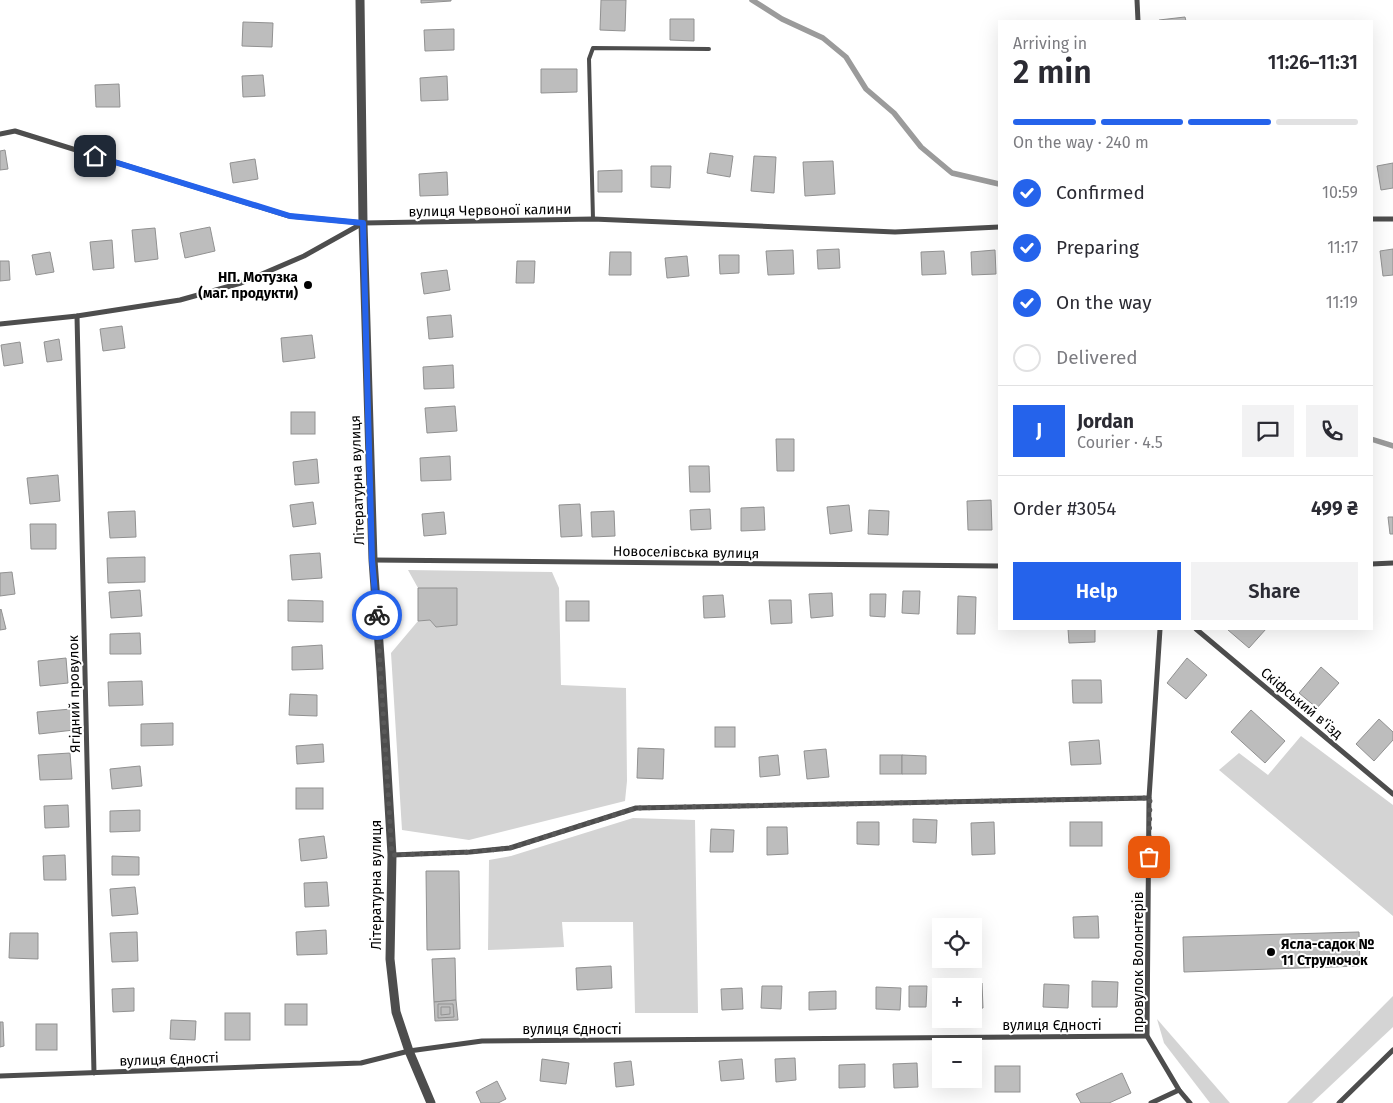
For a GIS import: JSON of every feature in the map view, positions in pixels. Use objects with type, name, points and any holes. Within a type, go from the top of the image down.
[{"type":"street","name":"Літературна вулиця","points":[[360,0],[363,223],[372,560],[392,855],[390,959],[396,1012],[430,1103]]},
{"type":"street","points":[[1137,0],[1138,20]]},
{"type":"street","points":[[0,134],[15,131],[290,216],[363,223]]},
{"type":"street","name":"вулиця Червоної калини","points":[[0,324],[77,316],[180,300],[240,282],[304,256],[363,223],[593,219],[895,232],[998,227]]},
{"type":"street","points":[[1373,219],[1393,219]]},
{"type":"street","name":"Ягідний провулок","points":[[77,316],[94,1073]]},
{"type":"street","name":"Новоселівська вулиця","points":[[372,560],[998,566]]},
{"type":"street","points":[[1373,564],[1393,563]]},
{"type":"street","name":"провулок Волонтерів","points":[[1160,630],[1150,798],[1147,1036],[1179,1090],[1190,1103]]},
{"type":"street","name":"Скіфський в'їзд","points":[[1197,630],[1393,794]]},
{"type":"street","points":[[392,855],[470,852],[510,848],[636,808],[1150,798]]},
{"type":"street","name":"вулиця Єдності","points":[[0,1076],[361,1063],[409,1051],[482,1040],[1147,1036]]},
{"type":"street","points":[[1339,1103],[1393,1050]]},
{"type":"street","points":[[1151,1103],[1179,1090]]},
{"type":"lane","points":[[593,219],[589,59],[593,48],[709,49]]},
{"type":"shaded area","points":[[408,570],[552,572],[559,588],[561,685],[626,688],[627,781],[625,801],[469,840],[402,830],[391,653],[418,621],[430,620],[436,627],[457,625],[457,588],[418,588]]},
{"type":"shaded area","points":[[1301,736],[1393,805],[1393,916],[1219,770],[1239,753],[1268,775]]},
{"type":"shaded area","points":[[633,818],[695,820],[698,1013],[635,1013],[633,922],[562,922],[564,947],[488,950],[489,860],[511,856]]},
{"type":"shaded area","points":[[1393,996],[1393,1027],[1312,1103],[1287,1103]]},
{"type":"shaded area","points":[[1157,1019],[1230,1103],[1210,1103],[1164,1043]]},
{"type":"building","points":[[421,0],[451,0],[451,1],[421,3]]},
{"type":"building","points":[[601,0],[626,0],[625,31],[600,30]]},
{"type":"building","points":[[1185,17],[1186,20],[1159,20]]},
{"type":"building","points":[[670,19],[694,19],[694,41],[670,40]]},
{"type":"building","points":[[243,22],[273,23],[272,47],[242,46]]},
{"type":"building","points":[[454,29],[454,50],[425,51],[424,30]]},
{"type":"building","points":[[541,69],[577,69],[577,92],[541,93]]},
{"type":"building","points":[[263,75],[265,96],[243,97],[242,76]]},
{"type":"building","points":[[447,76],[448,100],[421,101],[420,78]]},
{"type":"building","points":[[119,84],[120,107],[96,107],[95,85]]},
{"type":"building","points":[[5,150],[8,169],[0,170],[0,151]]},
{"type":"building","points":[[710,153],[733,156],[730,177],[707,173]]},
{"type":"building","points":[[754,156],[776,157],[774,193],[751,191]]},
{"type":"building","points":[[255,159],[258,179],[233,183],[230,163]]},
{"type":"building","points":[[833,161],[835,194],[805,196],[803,162]]},
{"type":"building","points":[[1393,163],[1393,188],[1381,190],[1377,166]]},
{"type":"building","points":[[651,166],[671,166],[670,188],[651,187]]},
{"type":"building","points":[[622,170],[622,192],[598,192],[598,171]]},
{"type":"building","points":[[447,172],[448,195],[420,196],[419,174]]},
{"type":"building","points":[[210,227],[215,251],[185,258],[180,233]]},
{"type":"building","points":[[155,228],[158,259],[135,262],[132,230]]},
{"type":"building","points":[[112,240],[114,268],[93,270],[90,242]]},
{"type":"building","points":[[839,249],[840,268],[818,269],[817,250]]},
{"type":"building","points":[[1393,249],[1393,275],[1383,276],[1380,251]]},
{"type":"building","points":[[793,250],[794,274],[768,275],[766,251]]},
{"type":"building","points":[[995,250],[996,274],[972,275],[971,252]]},
{"type":"building","points":[[944,251],[946,274],[922,275],[921,252]]},
{"type":"building","points":[[50,252],[54,272],[36,275],[32,255]]},
{"type":"building","points":[[610,252],[631,252],[631,275],[609,275]]},
{"type":"building","points":[[719,255],[739,255],[739,273],[720,274]]},
{"type":"building","points":[[687,256],[689,276],[667,278],[665,258]]},
{"type":"building","points":[[0,261],[9,261],[10,280],[0,281]]},
{"type":"building","points":[[517,261],[535,261],[534,283],[516,283]]},
{"type":"building","points":[[447,270],[450,290],[424,294],[421,273]]},
{"type":"building","points":[[451,315],[453,337],[429,339],[427,317]]},
{"type":"building","points":[[122,326],[125,348],[103,351],[100,329]]},
{"type":"building","points":[[312,335],[315,358],[283,362],[281,338]]},
{"type":"building","points":[[59,339],[62,360],[47,362],[44,342]]},
{"type":"building","points":[[20,342],[23,363],[4,366],[1,345]]},
{"type":"building","points":[[453,365],[454,388],[424,389],[423,367]]},
{"type":"building","points":[[455,406],[457,431],[427,433],[425,408]]},
{"type":"building","points":[[291,412],[315,412],[315,434],[291,434]]},
{"type":"building","points":[[776,439],[794,439],[794,471],[777,471]]},
{"type":"building","points":[[450,456],[451,480],[421,481],[420,458]]},
{"type":"building","points":[[317,459],[319,483],[295,485],[293,462]]},
{"type":"building","points":[[689,466],[709,466],[710,492],[690,492]]},
{"type":"building","points":[[58,475],[60,501],[30,504],[27,478]]},
{"type":"building","points":[[991,500],[992,530],[968,530],[967,501]]},
{"type":"building","points":[[313,502],[316,524],[293,527],[290,505]]},
{"type":"building","points":[[580,504],[582,536],[561,537],[559,505]]},
{"type":"building","points":[[849,505],[852,531],[830,534],[827,507]]},
{"type":"building","points":[[764,507],[765,530],[741,531],[741,508]]},
{"type":"building","points":[[710,509],[711,529],[691,530],[690,510]]},
{"type":"building","points":[[869,510],[889,511],[888,535],[868,534]]},
{"type":"building","points":[[135,511],[136,537],[110,538],[108,512]]},
{"type":"building","points":[[614,511],[615,536],[592,537],[591,512]]},
{"type":"building","points":[[444,512],[446,534],[424,536],[422,514]]},
{"type":"building","points":[[1388,517],[1393,517],[1393,534],[1390,534]]},
{"type":"building","points":[[30,524],[56,524],[56,549],[31,549]]},
{"type":"building","points":[[320,553],[322,578],[292,580],[290,555]]},
{"type":"building","points":[[145,557],[145,582],[108,583],[107,558]]},
{"type":"building","points":[[12,572],[15,594],[0,596],[0,573]]},
{"type":"building","points":[[418,588],[457,588],[457,625],[436,627],[430,620],[418,621]]},
{"type":"building","points":[[140,590],[142,616],[111,618],[109,592]]},
{"type":"building","points":[[903,591],[920,591],[919,614],[902,613]]},
{"type":"building","points":[[832,593],[833,616],[811,618],[809,594]]},
{"type":"building","points":[[870,594],[886,594],[885,617],[870,616]]},
{"type":"building","points":[[723,595],[725,617],[704,618],[703,596]]},
{"type":"building","points":[[958,596],[976,597],[975,634],[957,634]]},
{"type":"building","points":[[288,600],[323,601],[323,622],[288,621]]},
{"type":"building","points":[[769,600],[791,600],[792,623],[771,624]]},
{"type":"building","points":[[566,601],[589,601],[589,621],[566,621]]},
{"type":"building","points":[[0,610],[6,629],[0,630]]},
{"type":"building","points":[[1068,630],[1095,630],[1095,642],[1069,643]]},
{"type":"building","points":[[1228,630],[1265,630],[1249,648]]},
{"type":"building","points":[[140,633],[141,654],[110,654],[110,634]]},
{"type":"building","points":[[322,645],[323,669],[292,670],[292,647]]},
{"type":"building","points":[[66,658],[68,683],[40,686],[38,661]]},
{"type":"building","points":[[1187,658],[1207,675],[1186,699],[1167,683]]},
{"type":"building","points":[[1321,667],[1339,683],[1317,708],[1299,693]]},
{"type":"building","points":[[1072,680],[1101,680],[1102,703],[1073,703]]},
{"type":"building","points":[[142,681],[143,705],[109,706],[108,682]]},
{"type":"building","points":[[290,694],[317,695],[317,716],[289,715]]},
{"type":"building","points":[[71,709],[74,730],[39,734],[37,712]]},
{"type":"building","points":[[1251,710],[1285,741],[1265,763],[1231,732]]},
{"type":"building","points":[[1379,719],[1393,732],[1393,740],[1374,761],[1356,744]]},
{"type":"building","points":[[173,723],[173,745],[141,746],[141,724]]},
{"type":"building","points":[[715,727],[735,727],[735,747],[715,747]]},
{"type":"building","points":[[1099,740],[1101,764],[1071,765],[1069,742]]},
{"type":"building","points":[[323,744],[324,762],[297,764],[296,746]]},
{"type":"building","points":[[638,748],[664,749],[663,779],[637,778]]},
{"type":"building","points":[[826,749],[829,777],[807,779],[804,751]]},
{"type":"building","points":[[70,753],[72,779],[40,780],[38,755]]},
{"type":"building","points":[[778,755],[780,775],[760,777],[759,757]]},
{"type":"building","points":[[880,755],[902,755],[902,774],[880,774]]},
{"type":"building","points":[[902,755],[926,756],[926,774],[902,774]]},
{"type":"building","points":[[140,766],[142,786],[112,789],[110,769]]},
{"type":"building","points":[[296,788],[323,788],[323,809],[296,809]]},
{"type":"building","points":[[68,805],[69,827],[45,828],[44,806]]},
{"type":"building","points":[[140,810],[140,831],[110,832],[110,811]]},
{"type":"building","points":[[913,819],[937,820],[936,843],[913,842]]},
{"type":"building","points":[[857,822],[879,822],[879,845],[857,844]]},
{"type":"building","points":[[994,822],[995,854],[972,855],[971,823]]},
{"type":"building","points":[[1070,822],[1102,822],[1102,846],[1070,846]]},
{"type":"building","points":[[767,827],[787,827],[788,854],[767,855]]},
{"type":"building","points":[[711,829],[734,830],[733,852],[710,852]]},
{"type":"building","points":[[324,836],[327,858],[301,861],[299,839]]},
{"type":"building","points":[[65,855],[66,880],[44,880],[43,856]]},
{"type":"building","points":[[112,856],[139,857],[139,875],[112,875]]},
{"type":"building","points":[[426,871],[459,871],[460,949],[427,950]]},
{"type":"building","points":[[327,882],[329,906],[305,907],[304,883]]},
{"type":"building","points":[[135,887],[138,914],[112,916],[110,889]]},
{"type":"building","points":[[1098,916],[1099,938],[1074,938],[1073,917]]},
{"type":"building","points":[[326,930],[327,954],[297,955],[296,932]]},
{"type":"building","points":[[137,932],[138,961],[112,962],[110,933]]},
{"type":"building","name":"Ясла-садок № 11 Струмочок","points":[[1359,932],[1360,966],[1184,972],[1183,937]]},
{"type":"building","points":[[10,933],[38,933],[38,959],[9,958]]},
{"type":"building","points":[[455,958],[456,1000],[434,1002],[432,959]]},
{"type":"building","points":[[611,966],[612,988],[577,990],[576,968]]},
{"type":"building","points":[[1092,981],[1118,982],[1117,1007],[1092,1007]]},
{"type":"building","points":[[1044,984],[1069,985],[1068,1008],[1043,1007]]},
{"type":"building","points":[[762,986],[782,986],[781,1009],[761,1008]]},
{"type":"building","points":[[909,986],[927,986],[926,1007],[909,1007]]},
{"type":"building","points":[[876,987],[901,988],[900,1010],[876,1009]]},
{"type":"building","points":[[134,988],[134,1011],[113,1012],[112,989]]},
{"type":"building","points":[[742,988],[743,1009],[722,1010],[721,989]]},
{"type":"building","points":[[836,991],[836,1009],[809,1010],[809,992]]},
{"type":"building","points":[[456,1000],[458,1020],[435,1021],[434,1002]]},
{"type":"building","points":[[285,1004],[307,1004],[307,1025],[285,1025]]},
{"type":"building","points":[[438,1004],[453,1004],[454,1017],[438,1018]]},
{"type":"building","points":[[441,1007],[450,1007],[450,1014],[441,1015]]},
{"type":"building","points":[[225,1013],[250,1013],[250,1040],[225,1040]]},
{"type":"building","points":[[171,1020],[196,1021],[195,1040],[170,1039]]},
{"type":"building","points":[[0,1022],[3,1022],[4,1046],[0,1047]]},
{"type":"building","points":[[36,1024],[57,1024],[57,1050],[36,1050]]},
{"type":"building","points":[[795,1058],[796,1080],[776,1082],[775,1059]]},
{"type":"building","points":[[542,1059],[569,1063],[566,1084],[540,1081]]},
{"type":"building","points":[[742,1059],[744,1079],[721,1081],[719,1061]]},
{"type":"building","points":[[631,1061],[634,1085],[616,1087],[614,1063]]},
{"type":"building","points":[[917,1063],[918,1087],[894,1088],[893,1064]]},
{"type":"building","points":[[865,1064],[865,1087],[839,1088],[839,1065]]},
{"type":"building","points":[[995,1066],[1020,1066],[1020,1092],[995,1092]]},
{"type":"building","points":[[1122,1073],[1131,1093],[1109,1103],[1081,1103],[1076,1094]]},
{"type":"building","points":[[497,1081],[506,1099],[498,1103],[481,1103],[476,1092]]},
{"type":"waterway","points":[[752,0],[782,19],[823,38],[846,57],[866,89],[894,113],[921,147],[952,173],[998,184]]},
{"type":"waterway","points":[[1373,440],[1393,446]]},
{"type":"way so far","points":[[377,615],[392,855],[470,852],[510,848],[636,808],[1150,798],[1149,857]]},
{"type":"place","name":"НП. Мотузка (маг. продукти)","points":[[308,285]]},
{"type":"place","name":"Ясла-садок № 11 Струмочок","points":[[1271,952]]},
{"type":"route","points":[[95,156],[290,216],[363,223],[372,560],[377,615]]}]
